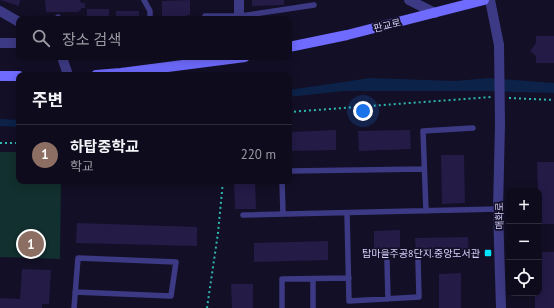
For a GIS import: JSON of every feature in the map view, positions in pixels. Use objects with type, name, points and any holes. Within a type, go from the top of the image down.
[{"type":"main road","name":"판교로","points":[[292,46],[484,0]]},
{"type":"main road","points":[[129,72],[221,60]]},
{"type":"main road","points":[[0,76],[16,76]]},
{"type":"street","points":[[239,0],[240,16]]},
{"type":"street","points":[[409,0],[435,13]]},
{"type":"street","name":"매화로","points":[[490,0],[499,45],[500,124],[498,209],[501,308]]},
{"type":"street","points":[[0,11],[16,20]]},
{"type":"street","points":[[0,43],[16,43]]},
{"type":"street","points":[[63,60],[67,72]]},
{"type":"lane","points":[[144,0],[150,11],[150,16]]},
{"type":"lane","points":[[246,16],[314,5]]},
{"type":"lane","points":[[426,211],[423,131],[474,128]]},
{"type":"lane","points":[[292,171],[424,169]]},
{"type":"lane","points":[[282,184],[283,214]]},
{"type":"lane","points":[[243,215],[498,209]]},
{"type":"lane","points":[[347,213],[349,300],[418,297],[418,260]]},
{"type":"lane","points":[[74,308],[75,292],[78,258],[176,262],[171,296],[75,292]]},
{"type":"lane","points":[[387,261],[388,299]]},
{"type":"lane","points":[[282,308],[282,279],[349,278]]},
{"type":"lane","points":[[313,279],[313,308]]},
{"type":"path","points":[[292,112],[480,97]]},
{"type":"path","points":[[531,98],[554,100]]},
{"type":"path","points":[[0,143],[16,143]]},
{"type":"path","points":[[207,308],[218,233],[223,184]]},
{"type":"green space","points":[[0,152],[16,152],[16,184],[61,184],[60,259],[0,257]]},
{"type":"water","points":[[370,78],[455,81],[488,78],[554,83],[554,93],[484,91],[344,91],[292,97],[292,90]]},
{"type":"water","points":[[0,119],[16,120],[16,127],[0,126]]},
{"type":"building","points":[[0,0],[20,0],[19,6]]},
{"type":"building","points":[[45,0],[80,0],[81,3],[85,3],[85,8],[81,8],[81,10],[77,12],[46,12]]},
{"type":"building","points":[[190,0],[190,15],[162,16],[162,1]]},
{"type":"building","points":[[252,0],[284,0],[284,5],[252,6]]},
{"type":"building","points":[[87,9],[109,9],[109,16],[87,16]]},
{"type":"building","points":[[116,11],[139,11],[139,16],[116,16]]},
{"type":"building","points":[[536,36],[554,36],[554,63],[536,63],[536,56],[530,51],[536,43]]},
{"type":"building","points":[[336,130],[336,150],[292,151],[292,132]]},
{"type":"building","points":[[410,130],[411,149],[359,151],[358,131]]},
{"type":"building","points":[[441,155],[464,155],[465,203],[442,204]]},
{"type":"building","points":[[537,162],[554,162],[554,224],[542,224],[542,188],[538,188]]},
{"type":"building","points":[[234,184],[255,184],[256,209],[235,209]]},
{"type":"building","points":[[77,223],[197,227],[197,246],[76,243]]},
{"type":"building","points":[[400,230],[400,255],[365,256],[365,248],[374,248],[374,231]]},
{"type":"building","points":[[468,237],[469,255],[416,257],[415,238]]},
{"type":"building","points":[[328,241],[328,260],[254,262],[254,243]]},
{"type":"building","points":[[542,252],[554,252],[554,308],[535,308],[535,296],[542,296]]},
{"type":"building","points":[[22,269],[51,270],[49,304],[42,304],[42,308],[0,308],[0,298],[20,299]]},
{"type":"building","points":[[461,273],[461,308],[439,308],[439,274]]},
{"type":"building","points":[[231,284],[253,284],[253,308],[232,308]]},
{"type":"place","name":"하탑중학교","points":[[31,244]]},
{"type":"place","name":"탑마을주공8단지.중앙도서관","points":[[488,253]]}]
